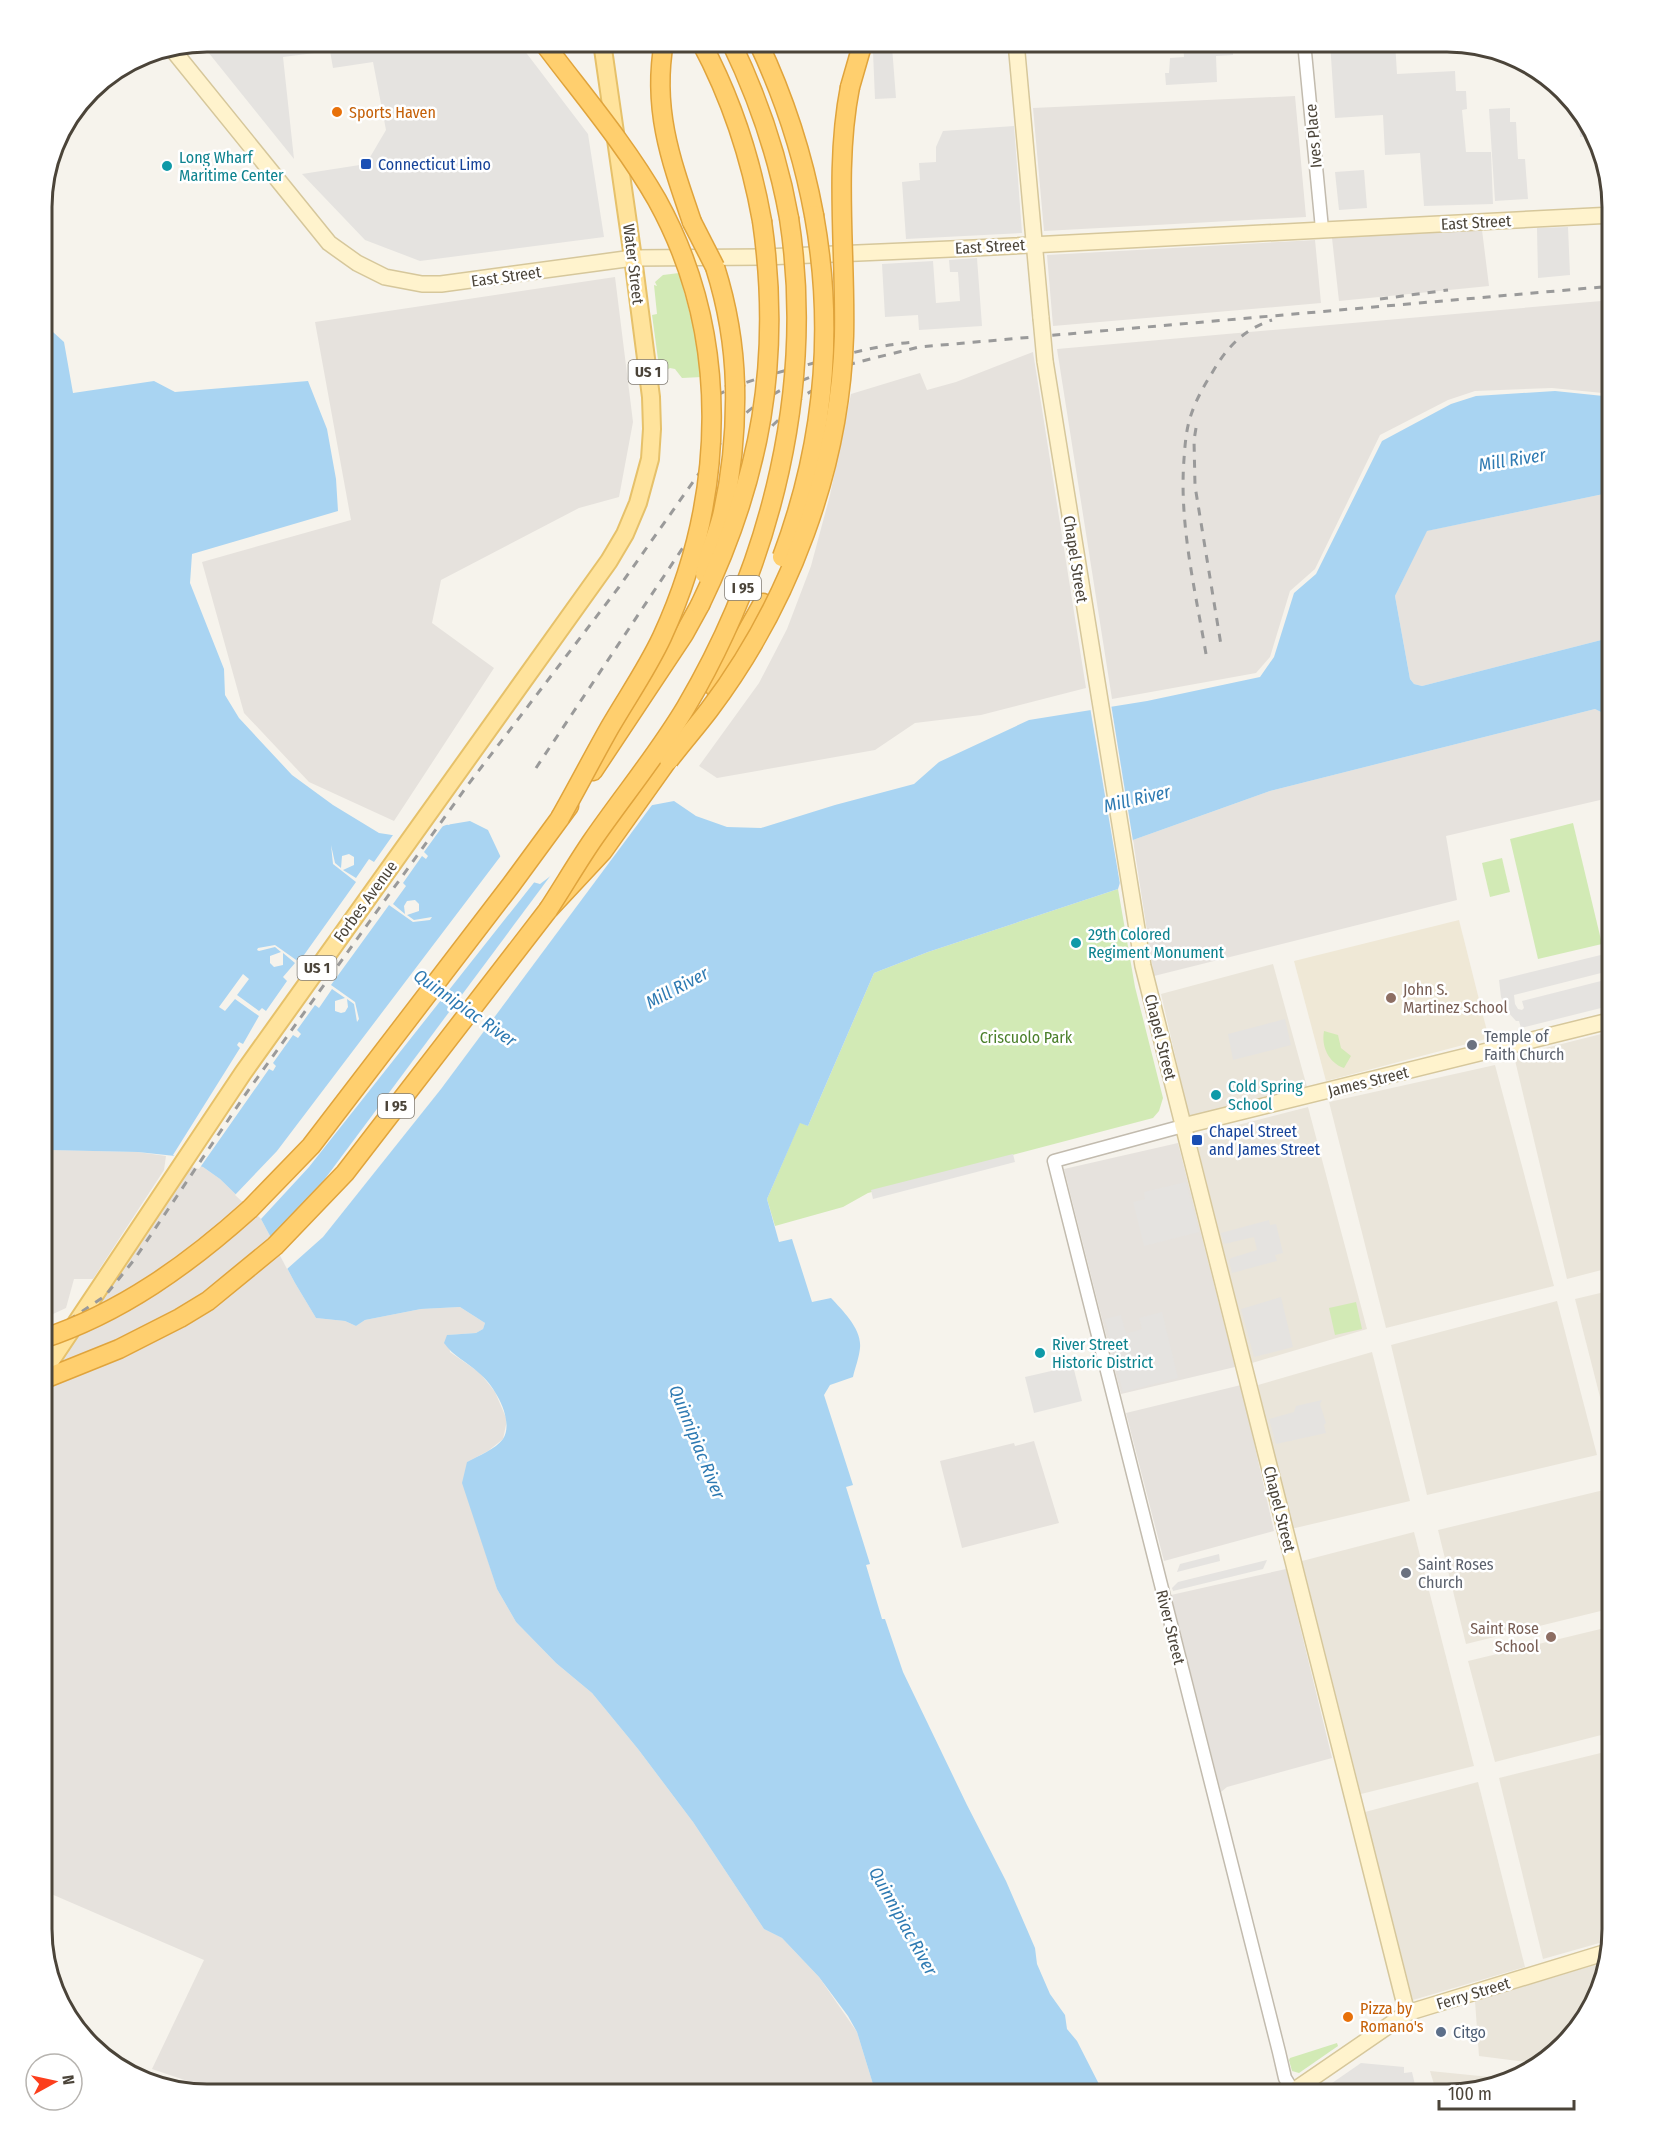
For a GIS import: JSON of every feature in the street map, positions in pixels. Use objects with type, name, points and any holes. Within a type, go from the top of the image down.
[{"type":"highway","points":[[551,53],[626,152],[665,217],[682,255],[701,316],[709,362],[713,409],[711,458],[704,507],[694,552],[681,591],[654,654],[635,689],[611,725],[560,818]]},
{"type":"highway","points":[[663,53],[659,80],[662,123],[673,166],[715,267],[724,300],[733,350],[735,422],[726,497],[717,535],[706,565],[700,605]]},
{"type":"highway","points":[[674,53],[669,89],[673,135],[696,222]]},
{"type":"highway","name":"I 95","points":[[52,1336],[77,1327],[153,1285],[178,1268],[250,1209],[311,1146],[560,818],[621,730],[684,634],[700,605],[727,546],[756,451],[766,386],[770,320],[767,254],[752,173],[729,102],[706,53]]},
{"type":"highway","name":"I 95","points":[[52,1376],[119,1349],[208,1301],[275,1246],[345,1173],[548,910],[591,842],[668,736],[702,678],[730,619],[755,557],[774,495],[788,430],[795,365],[797,299],[794,255],[786,201],[758,104],[736,53]]},
{"type":"highway","points":[[669,760],[729,665],[773,581],[800,505],[817,425],[824,369],[825,320],[817,234],[796,140],[763,53]]},
{"type":"highway","points":[[548,910],[603,851],[669,760],[709,710],[764,622],[806,531],[832,436],[842,372],[844,306],[842,148],[849,87],[860,53]]},
{"type":"main road","name":"Water Street","points":[[604,53],[633,258],[652,413],[652,445],[643,487]]},
{"type":"main road","name":"Chapel Street","points":[[1017,53],[1045,361],[1143,966],[1407,2013]]},
{"type":"main road","name":"East Street","points":[[177,55],[318,230],[342,254],[371,271],[422,284],[441,284],[633,258],[786,256],[1602,216]]},
{"type":"main road","name":"Forbes Avenue","points":[[52,1359],[243,1073],[609,561],[625,534],[643,487]]},
{"type":"main road","name":"James Street","points":[[1183,1126],[1602,1023]]},
{"type":"main road","name":"Ferry Street","points":[[1304,2084],[1407,2013],[1600,1954]]},
{"type":"street","name":"Ives Place","points":[[1305,53],[1322,229]]},
{"type":"street","name":"James Street","points":[[1054,1161],[1183,1126]]},
{"type":"street","name":"River Street","points":[[1054,1161],[1287,2084]]},
{"type":"shaded area","points":[[209,53],[314,53],[283,57],[294,159]]},
{"type":"shaded area","points":[[330,53],[526,53],[588,134],[604,237],[420,261],[365,240],[302,174],[366,164],[386,130],[373,62],[333,68]]},
{"type":"shaded area","points":[[873,53],[892,53],[896,98],[875,99]]},
{"type":"shaded area","points":[[1184,53],[1233,53],[1233,55],[1216,56],[1217,82],[1166,85],[1165,73],[1169,73],[1170,58],[1184,57]]},
{"type":"shaded area","points":[[1331,53],[1396,53],[1397,74],[1455,71],[1456,91],[1466,91],[1467,109],[1462,110],[1466,152],[1491,152],[1493,204],[1424,206],[1420,153],[1385,155],[1383,115],[1335,118]]},
{"type":"shaded area","points":[[1295,96],[1306,217],[1044,231],[1033,108]]},
{"type":"shaded area","points":[[1510,108],[1510,122],[1516,122],[1518,159],[1525,159],[1528,199],[1495,201],[1489,109]]},
{"type":"shaded area","points":[[1014,126],[1022,233],[906,239],[902,182],[920,180],[919,163],[936,162],[936,147],[943,131]]},
{"type":"shaded area","points":[[1580,127],[1586,137],[1580,137]]},
{"type":"shaded area","points":[[1364,170],[1367,208],[1339,210],[1335,172]]},
{"type":"shaded area","points":[[1568,227],[1570,275],[1538,278],[1537,228]]},
{"type":"shaded area","points":[[1482,230],[1489,286],[1339,301],[1332,238]]},
{"type":"shaded area","points":[[1315,240],[1321,303],[1053,326],[1047,255]]},
{"type":"shaded area","points":[[977,258],[982,326],[919,330],[918,315],[885,317],[882,264],[933,261],[936,303],[960,301],[958,272],[950,272],[949,260]]},
{"type":"shaded area","points":[[615,277],[633,422],[619,497],[579,508],[441,580],[432,623],[494,668],[394,821],[309,782],[244,713],[202,562],[351,520],[315,322]]},
{"type":"shaded area","points":[[1602,301],[1602,393],[1552,388],[1475,391],[1448,400],[1380,435],[1315,569],[1290,591],[1270,657],[1256,673],[1112,699],[1057,349]]},
{"type":"shaded area","points":[[1033,352],[1086,688],[981,715],[915,723],[875,750],[717,778],[699,766],[759,683],[787,629],[811,566],[830,495],[851,394],[920,373],[927,390],[956,382]]},
{"type":"shaded area","points":[[1602,494],[1602,640],[1422,686],[1414,684],[1410,679],[1395,596],[1426,531]]},
{"type":"shaded area","points":[[1595,709],[1602,712],[1602,800],[1446,836],[1457,900],[1154,976],[1133,840],[1270,791]]},
{"type":"shaded area","name":"John S. Martinez School","points":[[1459,920],[1488,1035],[1486,1039],[1326,1081],[1294,961]]},
{"type":"shaded area","points":[[1602,955],[1602,973],[1514,995],[1515,1004],[1518,1009],[1522,1010],[1524,1008],[1522,1001],[1601,981],[1602,1008],[1521,1028],[1519,1021],[1516,1021],[1507,1011],[1501,997],[1499,980]]},
{"type":"shaded area","points":[[1273,964],[1307,1087],[1189,1116],[1161,994]]},
{"type":"shaded area","points":[[1285,1019],[1291,1045],[1233,1060],[1228,1034]]},
{"type":"shaded area","points":[[1602,1034],[1602,1270],[1567,1279],[1514,1056]]},
{"type":"shaded area","points":[[1495,1065],[1554,1286],[1386,1328],[1329,1102]]},
{"type":"shaded area","points":[[1308,1107],[1367,1329],[1252,1363],[1195,1136]]},
{"type":"shaded area","points":[[1178,1143],[1235,1367],[1121,1394],[1064,1169]]},
{"type":"shaded area","points":[[52,1150],[138,1152],[166,1156],[164,1170],[93,1279],[74,1279],[66,1308],[52,1314]]},
{"type":"shaded area","points":[[1013,1154],[1015,1162],[873,1199],[871,1190]]},
{"type":"shaded area","points":[[183,1162],[203,1167],[220,1179],[261,1219],[316,1318],[345,1321],[356,1326],[365,1320],[421,1309],[460,1307],[485,1323],[483,1329],[476,1333],[448,1335],[450,1352],[480,1373],[495,1392],[507,1420],[503,1439],[488,1451],[467,1462],[484,1548],[497,1589],[516,1622],[556,1663],[592,1693],[638,1749],[693,1822],[764,1929],[782,1938],[819,1977],[857,2032],[873,2084],[207,2084],[192,2082],[152,2069],[204,1960],[52,1894],[52,1336],[63,1332]]},
{"type":"shaded area","points":[[1186,1182],[1199,1232],[1144,1246],[1133,1202],[1145,1199],[1144,1192]]},
{"type":"shaded area","points":[[1269,1220],[1270,1225],[1276,1224],[1283,1253],[1275,1255],[1277,1261],[1232,1273],[1229,1261],[1231,1258],[1257,1250],[1254,1237],[1224,1244],[1221,1233]]},
{"type":"shaded area","points":[[1602,1293],[1602,1405],[1575,1299]]},
{"type":"shaded area","points":[[1281,1297],[1293,1347],[1254,1357],[1241,1309]]},
{"type":"shaded area","points":[[1557,1301],[1597,1455],[1427,1495],[1391,1345]]},
{"type":"shaded area","points":[[1162,1312],[1178,1378],[1123,1392],[1105,1319],[1121,1315],[1126,1334],[1142,1329],[1139,1318]]},
{"type":"shaded area","points":[[1372,1352],[1410,1501],[1291,1529],[1258,1385]]},
{"type":"shaded area","points":[[1073,1366],[1082,1401],[1034,1413],[1025,1377]]},
{"type":"shaded area","points":[[1241,1385],[1274,1531],[1164,1561],[1126,1413]]},
{"type":"shaded area","points":[[1322,1400],[1320,1404],[1326,1423],[1324,1425],[1326,1433],[1276,1444],[1269,1419],[1294,1412],[1296,1406]]},
{"type":"shaded area","points":[[1034,1441],[1059,1523],[962,1548],[940,1461],[1014,1443],[1015,1446]]},
{"type":"shaded area","points":[[1602,1490],[1602,1611],[1466,1644],[1438,1530]]},
{"type":"shaded area","points":[[1414,1532],[1474,1766],[1361,1794],[1302,1561]]},
{"type":"shaded area","points":[[1219,1554],[1220,1561],[1177,1572],[1180,1564]]},
{"type":"shaded area","points":[[1267,1560],[1263,1569],[1173,1591],[1172,1588],[1178,1582]]},
{"type":"shaded area","points":[[1286,1569],[1332,1758],[1227,1787],[1221,1792],[1171,1595]]},
{"type":"shaded area","points":[[1602,1629],[1602,1735],[1495,1762],[1468,1661]]},
{"type":"shaded area","points":[[1602,1753],[1601,1942],[1543,1959],[1499,1778]]},
{"type":"shaded area","points":[[1478,1782],[1525,1967],[1413,2000],[1365,1812]]},
{"type":"shaded area","points":[[1598,1964],[1591,1988],[1576,2015],[1550,2045],[1526,2062],[1479,2056],[1475,2001]]},
{"type":"shaded area","points":[[1361,2063],[1404,2067],[1404,2073],[1412,2072],[1415,2084],[1360,2083],[1331,2084]]},
{"type":"shaded area","points":[[1430,2071],[1491,2077],[1478,2081],[1434,2084]]},
{"type":"green space","points":[[679,273],[695,333],[702,377],[682,378],[675,369],[670,368],[660,374],[652,315],[657,314],[654,285],[657,286],[655,282],[663,275]]},
{"type":"green space","points":[[1573,823],[1602,944],[1538,959],[1510,839]]},
{"type":"green space","points":[[1502,858],[1510,892],[1490,897],[1482,863]]},
{"type":"green space","name":"Criscuolo Park","points":[[1118,889],[1135,987],[1163,1098],[1159,1111],[1153,1118],[868,1193],[843,1207],[775,1226],[767,1199],[800,1122],[808,1126],[874,973],[928,952]]},
{"type":"green space","points":[[1324,1031],[1338,1035],[1341,1048],[1351,1056],[1344,1068],[1327,1054]]},
{"type":"green space","points":[[1356,1302],[1362,1329],[1335,1335],[1329,1308]]},
{"type":"green space","points":[[1337,2043],[1338,2046],[1299,2073],[1292,2071],[1290,2058]]},
{"type":"water","points":[[53,332],[64,342],[73,393],[154,381],[175,392],[308,381],[327,429],[336,479],[338,511],[192,554],[190,583],[224,669],[225,695],[239,718],[292,775],[333,805],[379,833],[412,838],[446,825],[470,821],[488,830],[504,864],[522,879],[540,884],[642,807],[674,801],[696,816],[727,827],[761,828],[914,784],[939,762],[1029,720],[1147,701],[1260,677],[1274,657],[1294,593],[1316,574],[1382,441],[1451,404],[1476,396],[1555,391],[1602,396],[1602,494],[1427,531],[1395,596],[1410,679],[1414,684],[1422,686],[1602,640],[1602,712],[1595,709],[1270,791],[1133,840],[1118,889],[928,952],[874,973],[808,1126],[800,1123],[767,1199],[779,1242],[792,1239],[812,1302],[831,1298],[851,1321],[860,1341],[853,1377],[830,1385],[824,1395],[853,1485],[846,1487],[870,1564],[866,1565],[882,1619],[885,1619],[903,1672],[1006,1881],[1035,1948],[1037,1964],[1050,1994],[1065,2015],[1067,2029],[1077,2041],[1099,2084],[873,2084],[857,2032],[819,1977],[782,1938],[764,1929],[693,1822],[638,1749],[592,1693],[556,1663],[516,1622],[497,1589],[462,1483],[467,1462],[491,1449],[503,1439],[506,1431],[505,1413],[496,1394],[485,1379],[444,1343],[447,1335],[476,1333],[483,1329],[485,1323],[460,1307],[421,1309],[365,1320],[356,1326],[345,1321],[316,1318],[261,1219],[220,1179],[203,1167],[183,1162],[175,1156],[138,1152],[52,1150]]},
{"type":"pier","points":[[1111,704],[1134,847],[1121,890],[1090,707]]},
{"type":"pier","points":[[655,801],[441,1089],[323,1237],[287,1269],[275,1246],[557,867],[641,804]]},
{"type":"pier","points":[[449,821],[451,822],[449,825],[445,823],[424,852],[428,856],[426,859],[422,856],[403,883],[406,886],[393,904],[405,914],[404,906],[407,901],[415,900],[419,904],[419,911],[407,915],[414,920],[432,917],[430,920],[413,922],[389,905],[331,985],[355,1002],[359,1019],[357,1022],[354,1004],[347,999],[348,1007],[345,1012],[335,1011],[335,1001],[345,998],[332,989],[319,1008],[315,1005],[297,1030],[301,1034],[298,1038],[293,1035],[273,1063],[276,1066],[273,1071],[269,1069],[199,1169],[189,1166],[173,1155],[240,1048],[237,1045],[239,1042],[243,1044],[259,1016],[235,999],[225,1011],[219,1007],[243,974],[249,979],[237,995],[259,1011],[262,1008],[266,1011],[287,981],[283,977],[295,963],[283,953],[283,965],[274,967],[270,963],[270,956],[281,952],[275,947],[259,951],[258,948],[275,945],[299,962],[356,882],[333,864],[331,845],[335,863],[341,868],[342,856],[349,854],[354,857],[354,865],[343,870],[356,878],[369,859],[374,862],[393,835],[387,833],[389,831],[412,835]]},
{"type":"pier","points":[[503,853],[506,862],[523,877],[536,880],[309,1167],[261,1219],[235,1195],[277,1151]]},
{"type":"railway","points":[[52,1331],[105,1296],[134,1260],[245,1095],[467,786],[619,587],[731,428],[755,406],[773,394],[813,376],[919,347],[1602,287]]},
{"type":"railway","points":[[1380,299],[1448,290]]},
{"type":"railway","points":[[1206,654],[1186,532],[1183,483],[1185,443],[1192,412],[1223,355],[1244,334],[1272,320]]},
{"type":"railway","points":[[717,395],[753,380],[863,350],[914,342]]},
{"type":"railway","points":[[536,768],[684,546],[773,425],[805,395],[842,373]]},
{"type":"railway","points":[[1196,428],[1195,486],[1221,645]]},
{"type":"place","name":"Sports Haven","points":[[337,112]]},
{"type":"place","name":"Connecticut Limo","points":[[366,164]]},
{"type":"place","name":"Long Wharf Maritime Center","points":[[167,166]]},
{"type":"place","name":"29th Colored Regiment Monument","points":[[1076,943]]},
{"type":"place","name":"John S. Martinez School","points":[[1391,998]]},
{"type":"place","name":"Temple of Faith Church","points":[[1472,1045]]},
{"type":"place","name":"Cold Spring School","points":[[1216,1095]]},
{"type":"place","name":"Chapel Street and James Street","points":[[1197,1140]]},
{"type":"place","name":"River Street Historic District","points":[[1040,1353]]},
{"type":"place","name":"Saint Roses Church","points":[[1406,1573]]},
{"type":"place","name":"Saint Rose School","points":[[1551,1637]]},
{"type":"place","name":"Pizza by Romano's","points":[[1348,2017]]},
{"type":"place","name":"Citgo","points":[[1441,2032]]},
{"type":"water label","name":"Mill River","points":[[1512,460]]},
{"type":"water label","name":"Mill River","points":[[1137,799]]},
{"type":"water label","name":"Mill River","points":[[677,988]]},
{"type":"water label","name":"Quinnipiac River","points":[[465,1008]]},
{"type":"water label","name":"Quinnipiac River","points":[[697,1442]]},
{"type":"water label","name":"Quinnipiac River","points":[[903,1921]]}]
